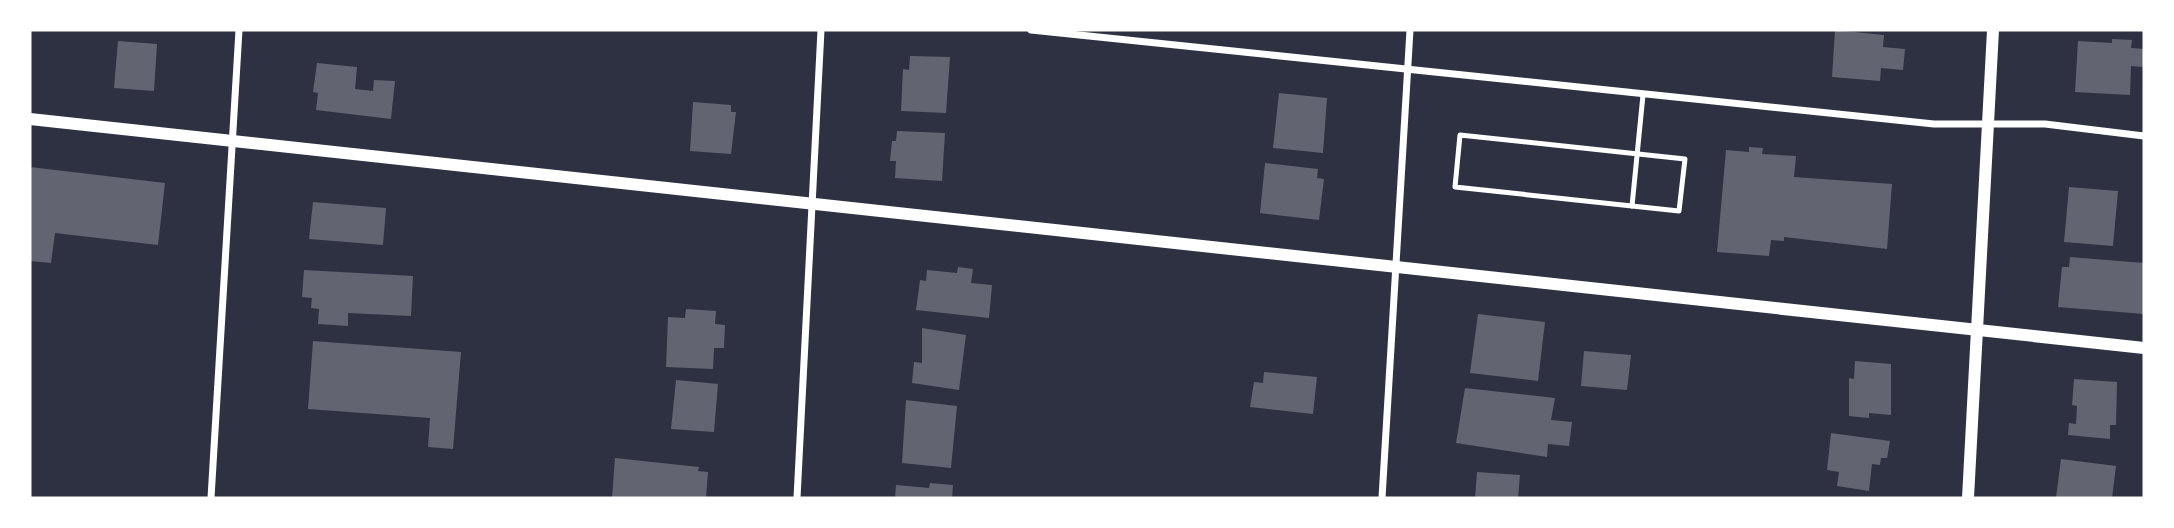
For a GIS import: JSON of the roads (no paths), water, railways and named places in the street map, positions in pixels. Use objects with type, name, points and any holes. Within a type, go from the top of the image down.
[{"type":"street","points":[[211,498],[239,30]]},
{"type":"street","points":[[797,498],[821,30]]},
{"type":"street","points":[[1031,30],[1408,67],[1643,95],[1934,124],[2045,124],[2144,136]]},
{"type":"street","points":[[1382,498],[1410,30]]},
{"type":"street","points":[[1968,498],[1993,30]]},
{"type":"street","points":[[30,119],[2144,348]]},
{"type":"lane","points":[[1632,206],[1643,95]]},
{"type":"lane","points":[[1460,135],[1637,153],[1685,159],[1679,211],[1455,187],[1460,135]]}]
